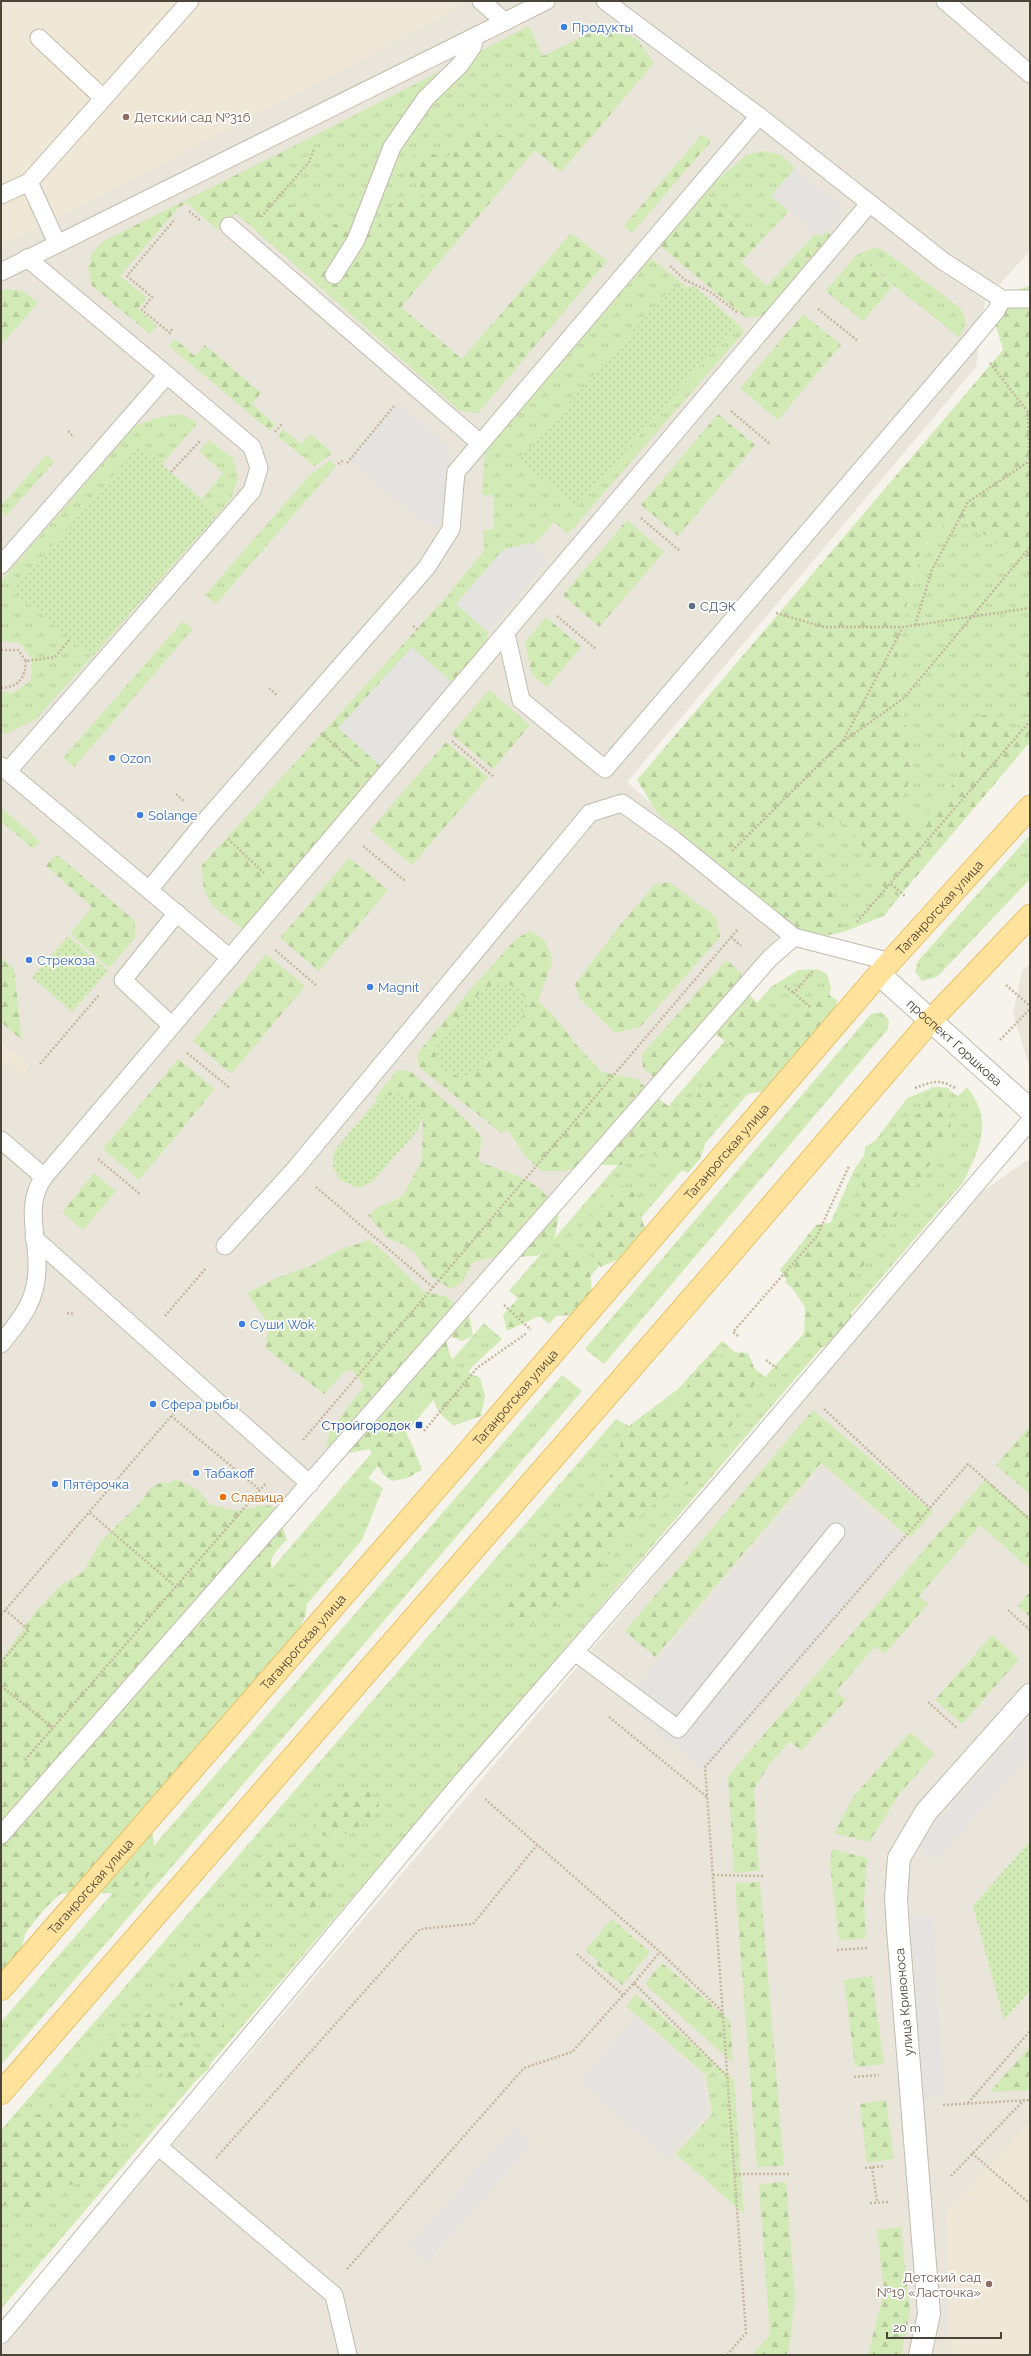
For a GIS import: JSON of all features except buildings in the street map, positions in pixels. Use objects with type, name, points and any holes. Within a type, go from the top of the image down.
[{"type":"main road","name":"Таганрогская улица","points":[[1,1989],[467,1454],[885,968],[1030,807]]},
{"type":"main road","points":[[1,2092],[703,1286],[931,1020],[1030,916]]},
{"type":"street","name":"проспект Горшкова","points":[[885,968],[931,1020],[1030,1110]]},
{"type":"street","name":"улица Кривоноса","points":[[920,2355],[929,2314],[919,2210],[898,1929],[896,1898],[899,1858],[926,1812],[1030,1695]]},
{"type":"lane","points":[[1,195],[29,182],[190,1]]},
{"type":"lane","points":[[481,1],[505,22]]},
{"type":"lane","points":[[1,272],[546,1]]},
{"type":"lane","points":[[605,1],[759,116],[943,261],[1002,299],[1030,299]]},
{"type":"lane","points":[[945,1],[1030,74]]},
{"type":"lane","points":[[334,275],[356,240],[392,147],[426,98],[460,65],[473,46],[475,37]]},
{"type":"lane","points":[[39,38],[103,98]]},
{"type":"lane","points":[[149,890],[206,820],[427,567],[451,529],[456,472],[759,116]]},
{"type":"lane","points":[[29,182],[57,244]]},
{"type":"lane","points":[[1,1344],[26,1313],[31,1298],[37,1268],[33,1221],[35,1189],[869,204]]},
{"type":"lane","points":[[229,226],[480,443]]},
{"type":"lane","points":[[27,258],[252,447],[259,468],[252,491],[5,769],[230,958]]},
{"type":"lane","points":[[506,634],[521,700],[605,769],[972,340],[996,310],[1002,299]]},
{"type":"lane","points":[[1,565],[167,375]]},
{"type":"lane","points":[[225,1246],[295,1169],[590,813],[622,803],[713,870],[794,937],[885,968]]},
{"type":"lane","points":[[172,1026],[123,980],[177,913]]},
{"type":"lane","points":[[1,1835],[763,966],[794,937]]},
{"type":"lane","points":[[1,2336],[160,2147],[463,1780],[714,1492],[800,1389],[1030,1121]]},
{"type":"lane","points":[[1,1140],[44,1178]]},
{"type":"lane","points":[[34,1238],[310,1484]]},
{"type":"lane","points":[[575,1652],[678,1729],[836,1532]]},
{"type":"lane","points":[[160,2147],[334,2295],[348,2355]]},
{"type":"path","points":[[182,211],[189,210],[220,236],[237,215],[254,224],[309,162],[317,141]]},
{"type":"path","points":[[172,329],[170,333],[142,310],[152,297],[127,276],[177,217]]},
{"type":"path","points":[[648,246],[685,280],[709,291],[736,314],[742,311]]},
{"type":"path","points":[[816,307],[858,341]]},
{"type":"path","points":[[972,340],[1028,412],[1028,462],[1030,487]]},
{"type":"path","points":[[347,463],[397,403]]},
{"type":"path","points":[[729,409],[770,444]]},
{"type":"path","points":[[338,464],[344,460]]},
{"type":"path","points":[[915,625],[932,570],[968,502],[1028,462]]},
{"type":"path","points":[[639,516],[680,551]]},
{"type":"path","points":[[713,870],[843,742],[904,698],[1030,548]]},
{"type":"path","points":[[747,604],[824,627],[903,627],[972,618],[1030,608]]},
{"type":"path","points":[[556,615],[596,649]]},
{"type":"path","points":[[843,742],[903,627]]},
{"type":"path","points":[[26,661],[55,657],[70,639]]},
{"type":"path","points":[[1,650],[18,650],[26,661],[25,674],[16,685],[1,688]]},
{"type":"path","points":[[449,739],[494,777]]},
{"type":"path","points":[[227,838],[286,893]]},
{"type":"path","points":[[359,843],[405,882]]},
{"type":"path","points":[[22,1764],[434,1288],[742,924]]},
{"type":"path","points":[[271,947],[317,986]]},
{"type":"path","points":[[40,1064],[101,992]]},
{"type":"path","points":[[913,1089],[931,1082],[943,1081],[955,1088],[1030,1009]]},
{"type":"path","points":[[183,1049],[230,1088]]},
{"type":"path","points":[[93,1155],[140,1194]]},
{"type":"path","points":[[738,1336],[733,1332],[817,1236],[854,1160]]},
{"type":"path","points":[[295,1169],[434,1288]]},
{"type":"path","points":[[163,1318],[225,1246]]},
{"type":"path","points":[[424,1431],[477,1368],[531,1330],[483,1286]]},
{"type":"path","points":[[1,1615],[90,1513],[198,1385]]},
{"type":"path","points":[[800,1389],[930,1508]]},
{"type":"path","points":[[171,1416],[260,1490]]},
{"type":"path","points":[[727,2355],[746,2332],[705,1767],[968,1464],[1030,1520]]},
{"type":"path","points":[[90,1513],[176,1587]]},
{"type":"path","points":[[1,1662],[29,1630],[5,1610]]},
{"type":"path","points":[[1008,1610],[1030,1630]]},
{"type":"path","points":[[1,1686],[53,1728]]},
{"type":"path","points":[[928,1702],[982,1749]]},
{"type":"path","points":[[605,1713],[707,1797]]},
{"type":"path","points":[[463,1780],[660,1952],[723,2013]]},
{"type":"path","points":[[197,2180],[420,1929],[473,1924],[537,1845]]},
{"type":"path","points":[[713,1875],[764,1876]]},
{"type":"path","points":[[328,2290],[524,2068],[572,2052],[660,1952]]},
{"type":"path","points":[[577,1954],[623,1995]]},
{"type":"path","points":[[634,1983],[728,2077]]},
{"type":"path","points":[[968,2104],[1030,2031]]},
{"type":"path","points":[[919,2210],[1024,2100]]},
{"type":"path","points":[[912,2107],[1030,2100]]},
{"type":"path","points":[[972,2153],[1030,2204]]},
{"type":"path","points":[[872,2167],[877,2202]]},
{"type":"path","points":[[734,2174],[790,2174]]},
{"type":"shaded area","points":[[1,1],[1030,1],[1030,251],[985,300],[976,367],[627,782],[788,925],[1,1823]]},
{"type":"shaded area","name":"Детский сад №316","points":[[1,1],[460,1],[446,16],[1,247]]},
{"type":"shaded area","points":[[795,168],[844,210],[821,237],[771,196]]},
{"type":"shaded area","points":[[398,403],[450,449],[446,515],[437,527],[419,519],[349,460]]},
{"type":"shaded area","points":[[531,543],[549,559],[488,632],[456,604],[503,550]]},
{"type":"shaded area","points":[[412,647],[456,686],[383,768],[338,728]]},
{"type":"shaded area","points":[[1030,964],[1030,1068],[1013,1014],[1022,971]]},
{"type":"shaded area","points":[[1,1042],[30,1066],[21,1076],[12,1065],[1,1062]]},
{"type":"shaded area","points":[[1026,1161],[1030,1161],[1030,2355],[1,2355],[1,2347],[976,1196]]},
{"type":"shaded area","points":[[822,1470],[904,1540],[706,1772],[623,1702]]},
{"type":"shaded area","points":[[1030,1717],[1030,1755],[935,1861],[917,1845]]},
{"type":"shaded area","points":[[933,1916],[944,2097],[922,2099],[911,1918]]},
{"type":"shaded area","points":[[636,2018],[702,2076],[708,2112],[667,2158],[580,2081]]},
{"type":"shaded area","name":"Детский сад №19 «Ласточка»","points":[[1030,2123],[1030,2355],[951,2355],[946,2212]]},
{"type":"shaded area","points":[[514,2128],[532,2143],[427,2262],[409,2246]]},
{"type":"green space","points":[[529,26],[543,56],[518,100],[542,119],[544,131],[537,139],[498,135],[482,124],[461,139],[425,197],[399,202],[383,213],[377,234],[356,218],[332,225],[274,198],[285,174],[286,150]]},
{"type":"green space","points":[[600,28],[636,38],[654,63],[561,172],[535,150],[401,307],[462,359],[571,233],[607,261],[478,413],[460,411],[236,213],[219,231],[187,203],[178,208],[120,276],[147,298],[138,309],[157,326],[150,334],[92,286],[88,269],[92,253],[102,242],[286,150],[285,174],[274,198],[332,225],[356,218],[377,234],[382,213],[399,202],[425,197],[407,172],[417,148],[447,159],[461,139],[482,124],[498,135],[537,138],[544,131],[542,119],[518,100],[517,83],[522,52],[543,56]]},
{"type":"green space","points":[[702,134],[711,141],[632,233],[624,226]]},
{"type":"green space","points":[[764,151],[781,155],[795,168],[771,196],[789,211],[765,237],[745,230],[731,220],[704,192],[746,155]]},
{"type":"green space","points":[[704,192],[731,220],[745,230],[765,237],[741,262],[767,286],[816,233],[821,237],[826,231],[834,238],[763,316],[746,318],[658,244]]},
{"type":"green space","points":[[873,248],[882,249],[959,307],[964,315],[965,325],[959,337],[856,255]]},
{"type":"green space","points":[[856,255],[893,286],[863,321],[826,291]]},
{"type":"green space","points":[[651,258],[686,286],[670,290],[576,508],[737,323],[745,331],[568,534],[554,522],[533,545],[530,543],[503,550],[456,604],[447,596],[484,551],[483,530],[494,529],[494,495],[482,495],[485,449]]},
{"type":"green space","points":[[694,286],[737,323],[576,508],[520,459],[670,289]]},
{"type":"green space","points":[[1030,286],[1030,576],[984,534],[963,521],[951,516],[921,549],[906,607],[896,674],[908,737],[912,777],[900,801],[913,819],[930,815],[958,777],[961,754],[959,726],[978,716],[996,714],[1014,730],[1030,714],[1030,742],[899,897],[882,887],[861,844],[846,823],[813,826],[798,848],[825,864],[843,932],[810,939],[658,814],[637,780],[1003,350],[994,319],[1020,289]]},
{"type":"green space","points":[[7,289],[23,291],[38,303],[1,345],[1,291]]},
{"type":"green space","points":[[803,314],[841,345],[778,420],[740,388]]},
{"type":"green space","points":[[175,339],[195,356],[205,345],[261,393],[252,404],[275,424],[270,431],[169,346]]},
{"type":"green space","points":[[179,414],[191,419],[197,424],[162,464],[140,445],[70,639],[92,657],[36,719],[6,734],[1,732],[1,692],[13,693],[31,680],[32,659],[20,643],[1,641],[1,581],[135,426],[156,418]]},
{"type":"green space","points":[[718,414],[755,445],[678,536],[641,505]]},
{"type":"green space","points":[[283,429],[301,444],[310,434],[333,453],[314,466],[278,436]]},
{"type":"green space","points":[[209,440],[233,458],[238,479],[231,499],[218,514],[202,499],[223,473],[199,451]]},
{"type":"green space","points":[[140,445],[218,514],[92,657],[13,591]]},
{"type":"green space","points":[[46,455],[54,462],[6,516],[1,511],[1,506]]},
{"type":"green space","points":[[330,460],[336,466],[216,604],[205,595],[310,475]]},
{"type":"green space","points":[[951,516],[963,521],[984,534],[1030,576],[1030,653],[1023,661],[1021,689],[1030,700],[1030,714],[1014,730],[959,726],[961,754],[958,777],[930,815],[913,819],[900,801],[912,777],[908,737],[896,674],[906,607],[921,549]]},
{"type":"green space","points":[[627,520],[664,552],[599,627],[563,595]]},
{"type":"green space","points":[[447,596],[488,632],[486,650],[456,686],[338,728],[383,768],[244,930],[218,910],[207,897],[202,878],[202,865]]},
{"type":"green space","points":[[546,617],[581,647],[547,687],[532,675],[525,642]]},
{"type":"green space","points":[[183,621],[193,629],[74,767],[63,758]]},
{"type":"green space","points":[[1030,653],[1030,700],[1021,690],[1023,661]]},
{"type":"green space","points":[[489,690],[530,725],[493,769],[451,734]]},
{"type":"green space","points":[[446,742],[488,777],[412,865],[370,830]]},
{"type":"green space","points":[[1,807],[40,842],[33,849],[1,821]]},
{"type":"green space","points":[[846,823],[861,844],[882,887],[899,897],[884,916],[843,932],[825,864],[797,848],[813,826]]},
{"type":"green space","points":[[1030,835],[1030,879],[937,977],[922,981],[915,971],[918,961]]},
{"type":"green space","points":[[56,854],[135,921],[135,938],[109,968],[70,934],[92,907],[46,866]]},
{"type":"green space","points":[[349,858],[388,890],[319,971],[280,938]]},
{"type":"green space","points":[[669,882],[716,917],[720,937],[640,1027],[615,1033],[580,999],[575,984],[621,924],[655,884]]},
{"type":"green space","points":[[531,930],[545,941],[553,960],[538,1001],[555,1017],[579,1048],[602,1072],[637,1079],[649,1091],[582,1166],[565,1171],[542,1171],[526,1157],[508,1130],[501,1133],[419,1067],[417,1054],[469,991],[516,939]]},
{"type":"green space","points":[[68,936],[108,971],[72,1012],[32,977]]},
{"type":"green space","points":[[266,954],[305,986],[231,1074],[193,1041]]},
{"type":"green space","points":[[1,957],[14,969],[22,1040],[1,1022]]},
{"type":"green space","points":[[726,960],[741,973],[740,986],[655,1078],[643,1068],[642,1054]]},
{"type":"green space","points":[[817,969],[827,974],[831,987],[829,1000],[549,1324],[509,1291],[771,987],[798,970]]},
{"type":"green space","points":[[503,982],[522,990],[527,1005],[522,1020],[476,1072],[462,1078],[445,1071],[436,1057],[438,1041],[484,988]]},
{"type":"green space","points":[[749,994],[767,1014],[785,1028],[818,1001],[829,995],[837,1000],[835,1015],[767,1091],[746,1094],[736,1089],[715,1115],[700,1159],[688,1173],[657,1158],[651,1149],[621,1165],[594,1165],[653,1099],[659,1099],[670,1107],[694,1101],[712,1069],[725,1060],[732,1046],[710,1030]]},
{"type":"green space","points":[[881,1012],[889,1020],[888,1029],[604,1364],[585,1349],[871,1014]]},
{"type":"green space","points":[[178,1059],[215,1089],[139,1180],[103,1149]]},
{"type":"green space","points":[[397,1070],[410,1071],[455,1109],[477,1131],[482,1140],[478,1161],[511,1173],[535,1185],[545,1194],[559,1216],[553,1244],[537,1256],[491,1258],[473,1262],[463,1281],[451,1289],[431,1276],[415,1253],[403,1244],[388,1239],[368,1215],[381,1206],[402,1197],[422,1160],[423,1115],[418,1100],[399,1093],[374,1099]]},
{"type":"green space","points":[[932,1087],[949,1088],[951,1138],[927,1168],[851,1285],[851,1335],[821,1348],[804,1338],[805,1307],[780,1270],[816,1225],[860,1218],[865,1147],[921,1112]]},
{"type":"green space","points":[[935,1087],[945,1088],[958,1096],[967,1087],[975,1099],[980,1111],[982,1134],[975,1156],[964,1181],[1,2309],[1,2130],[616,1419],[629,1426],[678,1389],[722,1341],[765,1377],[822,1313],[785,1282],[824,1237],[855,1168],[907,1098]]},
{"type":"green space","points":[[399,1093],[418,1100],[423,1115],[418,1130],[372,1182],[358,1188],[340,1180],[333,1167],[334,1151],[379,1098]]},
{"type":"green space","points":[[94,1173],[116,1191],[83,1230],[62,1212]]},
{"type":"green space","points":[[621,1186],[632,1188],[646,1232],[627,1255],[601,1267],[586,1240],[577,1235],[583,1224]]},
{"type":"green space","points":[[369,1240],[383,1251],[424,1292],[445,1296],[469,1314],[473,1336],[462,1341],[445,1334],[451,1357],[464,1370],[480,1378],[485,1396],[481,1416],[453,1426],[438,1411],[432,1396],[425,1399],[401,1422],[415,1451],[422,1470],[407,1478],[392,1481],[383,1474],[369,1449],[344,1454],[326,1447],[330,1431],[364,1386],[352,1370],[344,1372],[324,1394],[265,1348],[269,1325],[247,1293],[276,1278],[311,1266],[339,1250]]},
{"type":"green space","points":[[567,1244],[589,1263],[593,1300],[573,1315],[537,1317],[507,1331],[503,1315]]},
{"type":"green space","points":[[484,1323],[502,1339],[473,1366],[458,1385],[450,1380],[368,1478],[383,1488],[362,1540],[1,1960],[1,1882]]},
{"type":"green space","points":[[732,1352],[748,1353],[754,1367],[755,1383],[746,1401],[737,1411],[734,1423],[725,1432],[717,1457],[711,1467],[702,1477],[665,1495],[640,1516],[606,1558],[587,1593],[576,1600],[548,1608],[533,1623],[526,1626],[513,1626],[510,1620],[500,1612],[499,1605],[517,1588],[544,1555],[545,1548],[569,1519],[607,1481],[618,1461],[619,1449],[622,1440],[645,1417],[670,1405],[683,1394],[699,1365]]},
{"type":"green space","points":[[562,1375],[582,1391],[1,2065],[1,2022]]},
{"type":"green space","points":[[813,1410],[933,1512],[910,1538],[821,1463],[655,1657],[625,1631]]},
{"type":"green space","points":[[1030,1426],[1030,1494],[996,1465]]},
{"type":"green space","points":[[176,1479],[198,1490],[211,1505],[237,1511],[265,1505],[277,1508],[287,1540],[274,1554],[271,1564],[272,1569],[278,1581],[303,1588],[307,1599],[306,1614],[299,1630],[272,1670],[151,1825],[157,1862],[143,1883],[116,1894],[95,1892],[60,1894],[40,1913],[25,1934],[22,1947],[1,1988],[1,1660],[37,1610],[61,1585],[83,1572],[101,1541],[139,1504],[151,1488],[161,1482],[170,1483]]},
{"type":"green space","points":[[986,1479],[1030,1518],[1030,1569],[980,1525],[919,1596],[928,1604],[885,1654],[875,1646],[836,1691],[846,1700],[801,1751],[790,1741],[770,1763],[754,1789],[759,1871],[734,1873],[728,1776]]},
{"type":"green space","points":[[1030,1592],[1030,1617],[1018,1606]]},
{"type":"green space","points":[[992,1635],[1019,1659],[962,1724],[935,1700]]},
{"type":"green space","points":[[910,1732],[935,1754],[900,1793],[869,1842],[834,1833],[854,1796]]},
{"type":"green space","points":[[360,1789],[369,1790],[379,1801],[378,1812],[349,1832],[340,1835],[332,1837],[324,1836],[317,1831],[315,1810],[319,1803],[332,1796]]},
{"type":"green space","points":[[1030,1841],[1030,1990],[1004,2020],[973,1906]]},
{"type":"green space","points":[[280,1842],[292,1847],[322,1848],[335,1853],[339,1858],[341,1866],[325,1899],[317,1908],[308,1911],[296,1910],[282,1906],[268,1899],[257,1890],[251,1880],[251,1868],[260,1855],[271,1845]]},
{"type":"green space","points":[[832,1849],[867,1858],[864,1900],[866,1938],[839,1941],[830,1865]]},
{"type":"green space","points":[[760,1882],[784,2166],[757,2167],[735,1883]]},
{"type":"green space","points":[[253,1916],[258,1920],[261,1938],[253,1968],[255,1974],[228,1995],[221,2003],[224,2029],[219,2038],[196,2040],[181,2027],[174,2029],[178,2042],[196,2047],[204,2052],[209,2061],[210,2068],[185,2090],[171,2092],[163,2086],[164,2070],[148,2065],[141,2069],[127,2090],[133,2114],[129,2120],[113,2128],[126,2163],[119,2170],[104,2179],[59,2186],[37,2210],[3,2205],[1,2197],[1,2146],[26,2120],[49,2109],[56,2099],[76,2089],[81,2084],[78,2065],[102,2042],[121,2029],[151,2013],[165,2020],[192,2006],[176,2005],[174,1985],[187,1965],[209,1951],[240,1918]]},
{"type":"green space","points":[[612,1919],[650,1952],[622,1985],[596,1964],[598,1961],[585,1950]]},
{"type":"green space","points":[[662,1963],[730,2020],[733,2063],[645,1984]]},
{"type":"green space","points":[[872,1976],[884,2064],[855,2067],[844,1980]]},
{"type":"green space","points":[[636,1994],[716,2064],[706,2075],[626,2006]]},
{"type":"green space","points":[[1030,2046],[1030,2090],[990,2092]]},
{"type":"green space","points":[[717,2065],[734,2080],[744,2214],[676,2154],[712,2114],[706,2076]]},
{"type":"green space","points":[[886,2100],[894,2159],[867,2163],[860,2104]]},
{"type":"green space","points":[[786,2182],[795,2297],[789,2351],[786,2355],[752,2355],[770,2335],[759,2184]]},
{"type":"green space","points":[[901,2227],[910,2312],[901,2355],[868,2355],[884,2292],[877,2230]]},
{"type":"place","name":"Продукты","points":[[564,27]]},
{"type":"place","name":"Детский сад №316","points":[[126,117]]},
{"type":"place","name":"СДЭК","points":[[692,606]]},
{"type":"place","name":"Ozon","points":[[112,758]]},
{"type":"place","name":"Solange","points":[[140,815]]},
{"type":"place","name":"Стрекоза","points":[[29,960]]},
{"type":"place","name":"Magnit","points":[[370,987]]},
{"type":"place","name":"Суши Wok","points":[[242,1324]]},
{"type":"place","name":"Сфера рыбы","points":[[153,1404]]},
{"type":"place","name":"Стройгородок","points":[[419,1425]]},
{"type":"place","name":"Табакoff","points":[[196,1473]]},
{"type":"place","name":"Пятёрочка","points":[[55,1484]]},
{"type":"place","name":"Славица","points":[[223,1497]]},
{"type":"place","name":"Детский сад №19 «Ласточка»","points":[[989,2284]]}]
